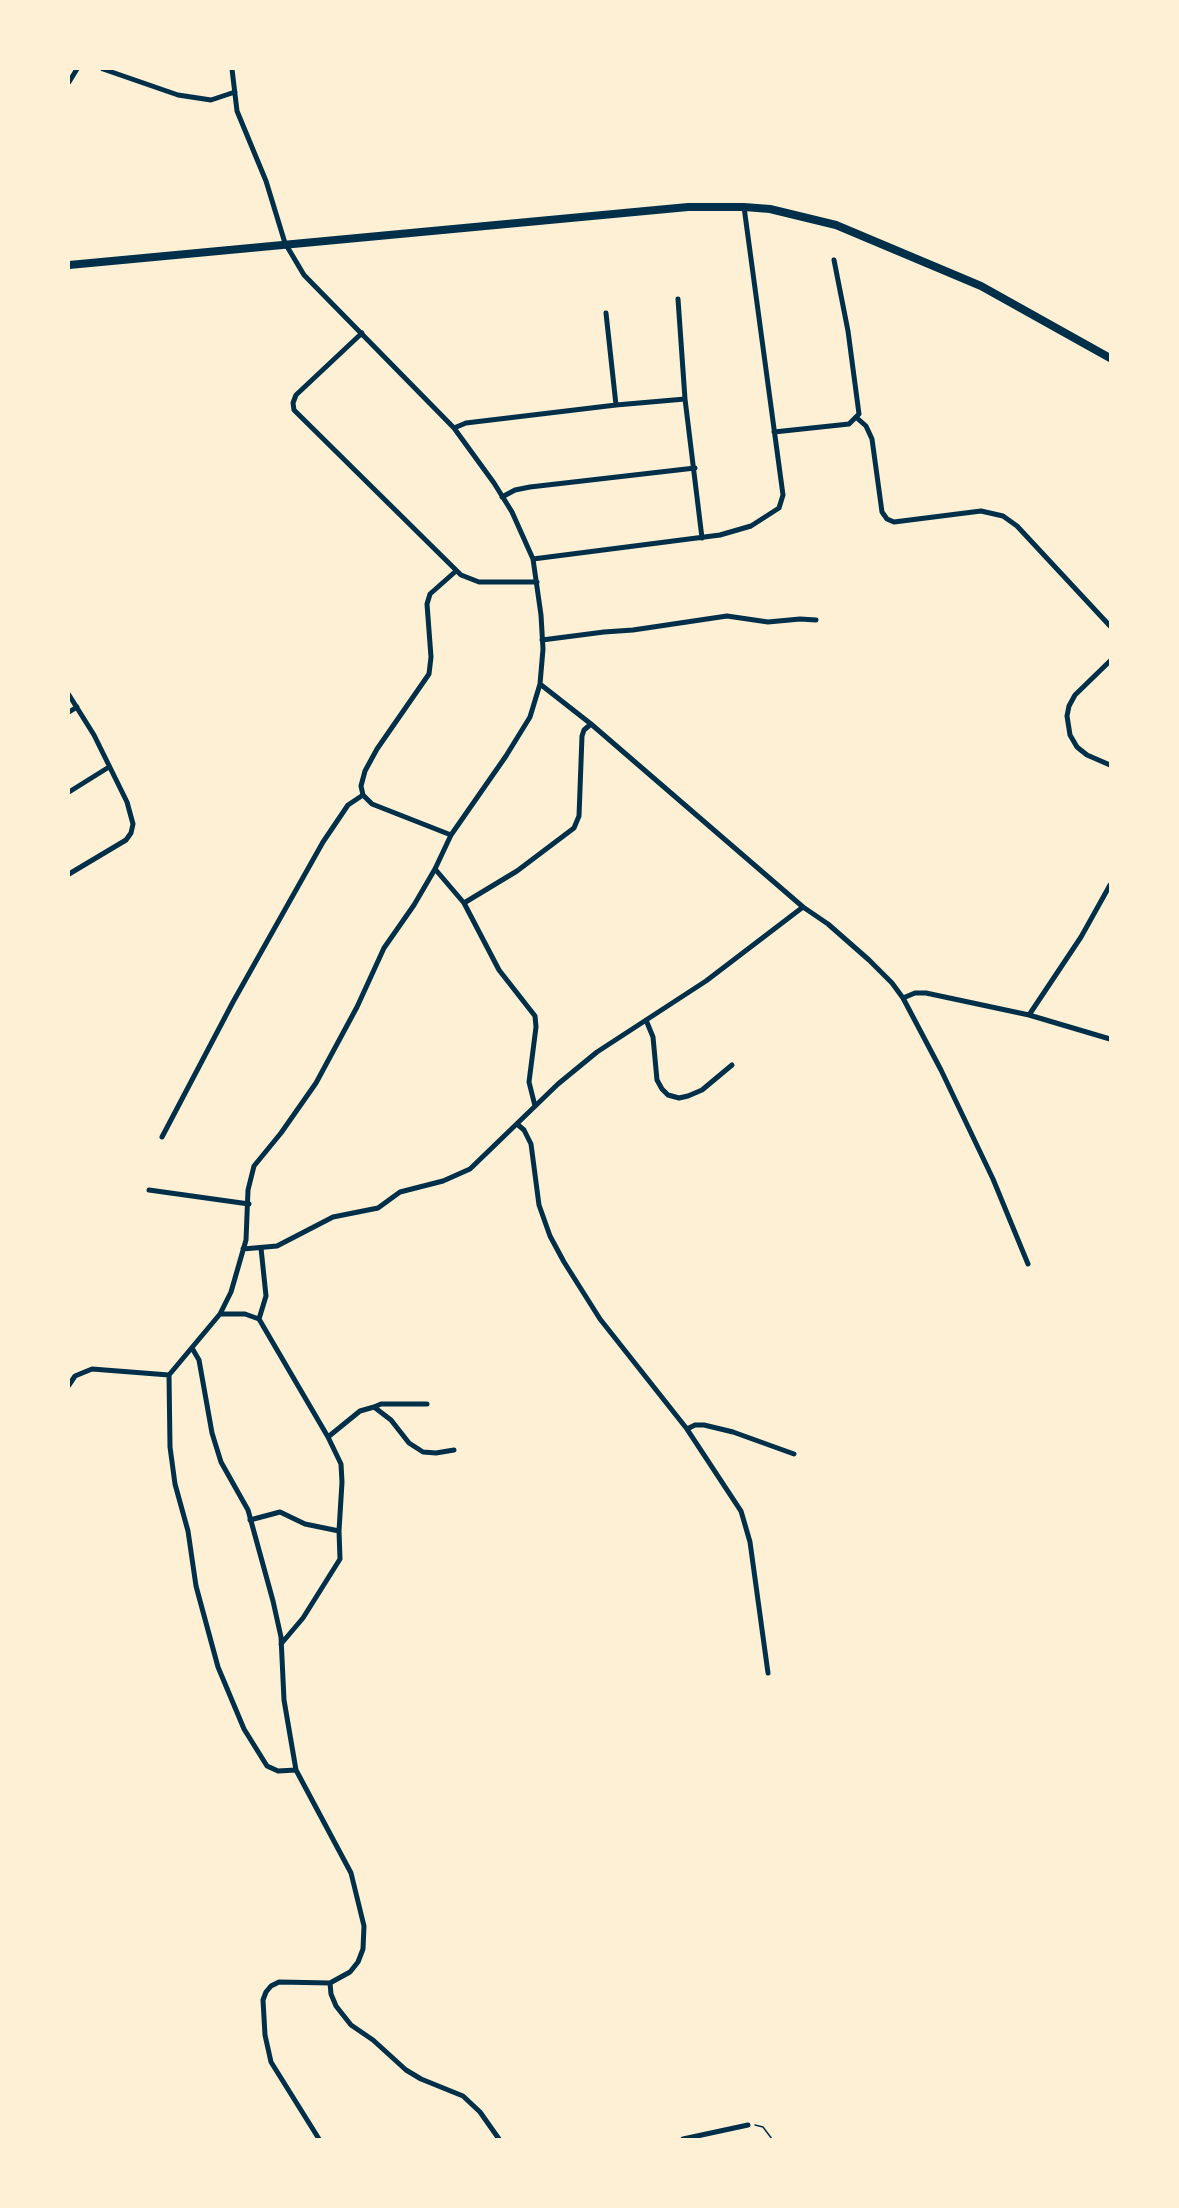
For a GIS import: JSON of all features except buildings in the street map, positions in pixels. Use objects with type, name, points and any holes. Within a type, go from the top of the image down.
[{"type":"main road","points":[[69,265],[688,207],[770,209],[836,225],[981,286],[1110,358]]},
{"type":"street","points":[[69,82],[77,69]]},
{"type":"street","points":[[103,69],[178,95],[211,100],[235,92]]},
{"type":"street","points":[[232,69],[237,111],[266,181],[285,243],[304,275],[454,428],[502,496],[522,532],[533,559],[542,640],[540,684],[530,717],[451,835],[414,905],[384,948],[357,1006],[316,1083],[281,1133],[254,1166],[248,1190],[249,1204],[243,1249],[231,1292],[220,1314],[169,1375],[170,1448],[175,1484],[188,1531],[196,1586],[218,1667],[244,1729],[267,1766],[278,1771],[296,1770]]},
{"type":"street","points":[[533,559],[702,538],[741,530],[762,520],[779,508],[783,495],[744,207]]},
{"type":"street","points":[[774,432],[845,425],[857,418],[859,410],[857,395],[834,260]]},
{"type":"street","points":[[678,299],[685,399],[702,538]]},
{"type":"street","points":[[606,313],[616,405]]},
{"type":"street","points":[[362,333],[296,395],[293,403],[294,410],[456,571],[466,578],[479,582],[537,582]]},
{"type":"street","points":[[454,428],[466,423],[685,399]]},
{"type":"street","points":[[857,418],[866,426],[872,439],[882,512],[886,519],[894,522],[981,511],[1003,516],[1017,526],[1110,626]]},
{"type":"street","points":[[502,496],[530,487],[695,468]]},
{"type":"street","points":[[451,835],[372,804],[363,795],[361,786],[365,771],[377,749],[429,674],[431,657],[427,604],[430,594],[456,571]]},
{"type":"street","points":[[542,640],[727,616],[768,622],[816,620]]},
{"type":"street","points":[[1110,661],[1075,695],[1067,716],[1070,735],[1077,747],[1087,755],[1110,765]]},
{"type":"street","points":[[540,684],[591,724],[803,907],[828,924],[892,983],[903,998],[993,1179],[1028,1264]]},
{"type":"street","points":[[69,694],[110,767],[127,802],[132,820],[131,833],[122,843],[69,874]]},
{"type":"street","points":[[69,712],[77,707]]},
{"type":"street","points":[[464,903],[517,872],[574,828],[579,816],[582,736],[584,730],[591,724]]},
{"type":"street","points":[[69,792],[110,767]]},
{"type":"street","points":[[162,1137],[233,1002],[322,842],[348,805],[363,795]]},
{"type":"street","points":[[435,869],[464,903],[499,970],[535,1017],[536,1027],[529,1071],[535,1107]]},
{"type":"street","points":[[1029,1015],[1081,937],[1110,885]]},
{"type":"street","points":[[243,1249],[277,1246],[333,1217],[378,1208],[400,1192],[442,1181],[470,1169],[558,1084],[597,1052],[706,981],[803,907]]},
{"type":"street","points":[[903,998],[915,993],[927,993],[1029,1015],[1110,1039]]},
{"type":"street","points":[[646,1020],[653,1037],[657,1080],[668,1095],[679,1098],[702,1090],[732,1065]]},
{"type":"street","points":[[517,1124],[524,1130],[531,1144],[539,1205],[550,1236],[564,1262],[600,1319],[687,1429],[741,1511],[750,1542],[768,1673]]},
{"type":"street","points":[[149,1190],[249,1204]]},
{"type":"street","points":[[259,1318],[266,1296],[261,1248]]},
{"type":"street","points":[[220,1314],[245,1314],[259,1318],[328,1437],[340,1464],[342,1482],[340,1559],[303,1618],[281,1644]]},
{"type":"street","points":[[192,1348],[199,1360],[212,1433],[221,1462],[242,1497],[273,1601],[281,1644],[284,1700],[296,1770],[351,1873],[364,1926],[363,1949],[358,1962],[350,1972],[330,1983],[279,1982],[266,1992],[262,2008],[271,2062],[319,2139]]},
{"type":"street","points":[[69,1384],[75,1376],[92,1369],[169,1375]]},
{"type":"street","points":[[328,1437],[360,1411],[381,1404],[427,1404]]},
{"type":"street","points":[[374,1407],[391,1420],[409,1443],[423,1452],[454,1450]]},
{"type":"street","points":[[687,1429],[695,1425],[704,1425],[734,1432],[794,1454]]},
{"type":"street","points":[[250,1520],[280,1512],[305,1524],[339,1531]]},
{"type":"street","points":[[330,1983],[331,1994],[336,2006],[351,2025],[414,2074],[464,2096],[480,2112],[499,2139]]},
{"type":"street","points":[[683,2139],[748,2126]]},
{"type":"path","points":[[748,2126],[763,2127],[772,2139]]}]
